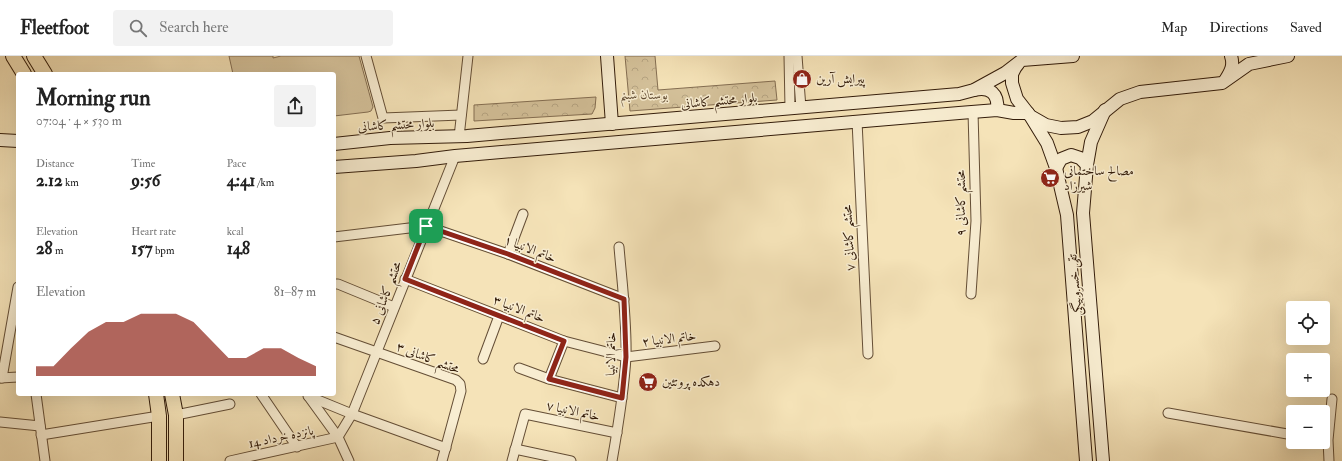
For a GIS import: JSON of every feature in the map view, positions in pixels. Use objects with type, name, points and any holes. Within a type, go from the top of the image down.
[{"type":"main road","points":[[13,56],[23,72]]},
{"type":"main road","points":[[34,56],[44,72]]},
{"type":"main road","points":[[607,56],[612,124]]},
{"type":"main road","points":[[1025,59],[1073,56]]},
{"type":"main road","points":[[1222,83],[1230,73],[1233,65],[1231,56]]},
{"type":"main road","points":[[336,167],[997,110],[1030,115],[1046,126],[1060,128],[1078,127],[1093,121],[1120,99],[1140,92],[1222,83],[1250,64],[1288,56]]},
{"type":"main road","name":"بلوار محتشم کاشانی","points":[[336,144],[390,138],[459,137],[959,94],[974,90],[1025,59]]},
{"type":"main road","name":"تقی خسروبیگی","points":[[1025,59],[1015,68],[1012,74],[1012,83],[1017,99],[1030,115],[1047,143],[1056,168],[1067,215],[1086,461]]},
{"type":"main road","points":[[974,90],[981,88],[989,90],[995,95],[998,102],[997,110]]},
{"type":"main road","name":"تقی خسروبیگی","points":[[1103,461],[1083,213],[1087,165],[1091,142],[1105,110]]},
{"type":"main road","points":[[0,140],[16,141]]},
{"type":"main road","points":[[1056,168],[1061,159],[1071,155],[1080,158],[1087,165]]},
{"type":"main road","points":[[156,396],[159,416],[159,461]]},
{"type":"main road","points":[[172,396],[176,415],[176,461]]},
{"type":"street","points":[[366,56],[383,118],[462,115]]},
{"type":"street","points":[[459,137],[468,56]]},
{"type":"street","points":[[789,56],[796,108]]},
{"type":"street","points":[[796,108],[797,56]]},
{"type":"street","name":"محتشم کاشانی ۹","points":[[971,294],[976,221],[973,112]]},
{"type":"street","name":"محتشم کاشانی ۷","points":[[857,121],[868,354]]},
{"type":"street","name":"محتشم کاشانی ۵","points":[[338,437],[352,414],[455,156]]},
{"type":"street","points":[[508,254],[523,214]]},
{"type":"street","points":[[336,237],[426,226]]},
{"type":"street","name":"خاتم الانبیا ۱","points":[[426,226],[508,254],[624,299]]},
{"type":"street","name":"خاتم الانبیا","points":[[612,461],[622,398],[626,357],[624,299],[619,247]]},
{"type":"street","name":"خاتم الانبیا ۳","points":[[405,279],[564,341],[626,357]]},
{"type":"street","points":[[336,284],[394,307]]},
{"type":"street","points":[[16,298],[1,378],[16,377]]},
{"type":"street","points":[[483,359],[499,316]]},
{"type":"street","name":"محتشم کاشانی ۳","points":[[336,338],[456,380],[460,384],[461,391],[442,461]]},
{"type":"street","points":[[549,379],[564,341]]},
{"type":"street","name":"خاتم الانبیا ۲","points":[[626,357],[715,346]]},
{"type":"street","points":[[519,368],[549,379],[622,398]]},
{"type":"street","points":[[36,396],[45,461]]},
{"type":"street","points":[[262,396],[296,447]]},
{"type":"street","points":[[308,396],[338,437],[349,461]]},
{"type":"street","points":[[309,396],[352,414],[446,448]]},
{"type":"street","points":[[1330,413],[1332,399]]},
{"type":"street","points":[[176,415],[230,404]]},
{"type":"street","points":[[1168,413],[1286,434]]},
{"type":"street","name":"خاتم الانبیا ۷","points":[[515,449],[525,414],[616,433]]},
{"type":"street","points":[[0,422],[41,430],[159,416]]},
{"type":"street","name":"پانزده خرداد 14","points":[[230,461],[338,437]]},
{"type":"street","points":[[512,461],[515,449],[571,461]]},
{"type":"street","points":[[1327,449],[1329,461]]},
{"type":"street","points":[[268,453],[274,461]]},
{"type":"green space","points":[[229,56],[273,56],[273,58],[281,56],[359,56],[373,107],[371,111],[368,112],[336,116],[336,72],[233,72]]},
{"type":"green space","name":"بوستان شبنم","points":[[625,56],[655,56],[658,90],[775,81],[777,100],[630,111]]},
{"type":"green space","points":[[596,97],[595,108],[592,114],[474,121],[474,105]]},
{"type":"place","name":"پیرایش آرین","points":[[802,79]]},
{"type":"place","name":"مصالح ساختمانی شیرزاد","points":[[1050,178]]},
{"type":"place","name":"دهکده پروتئین","points":[[648,382]]},
{"type":"route","points":[[426,226],[508,254],[624,299],[626,357],[622,398],[549,379],[564,341],[405,279],[426,226]]}]
